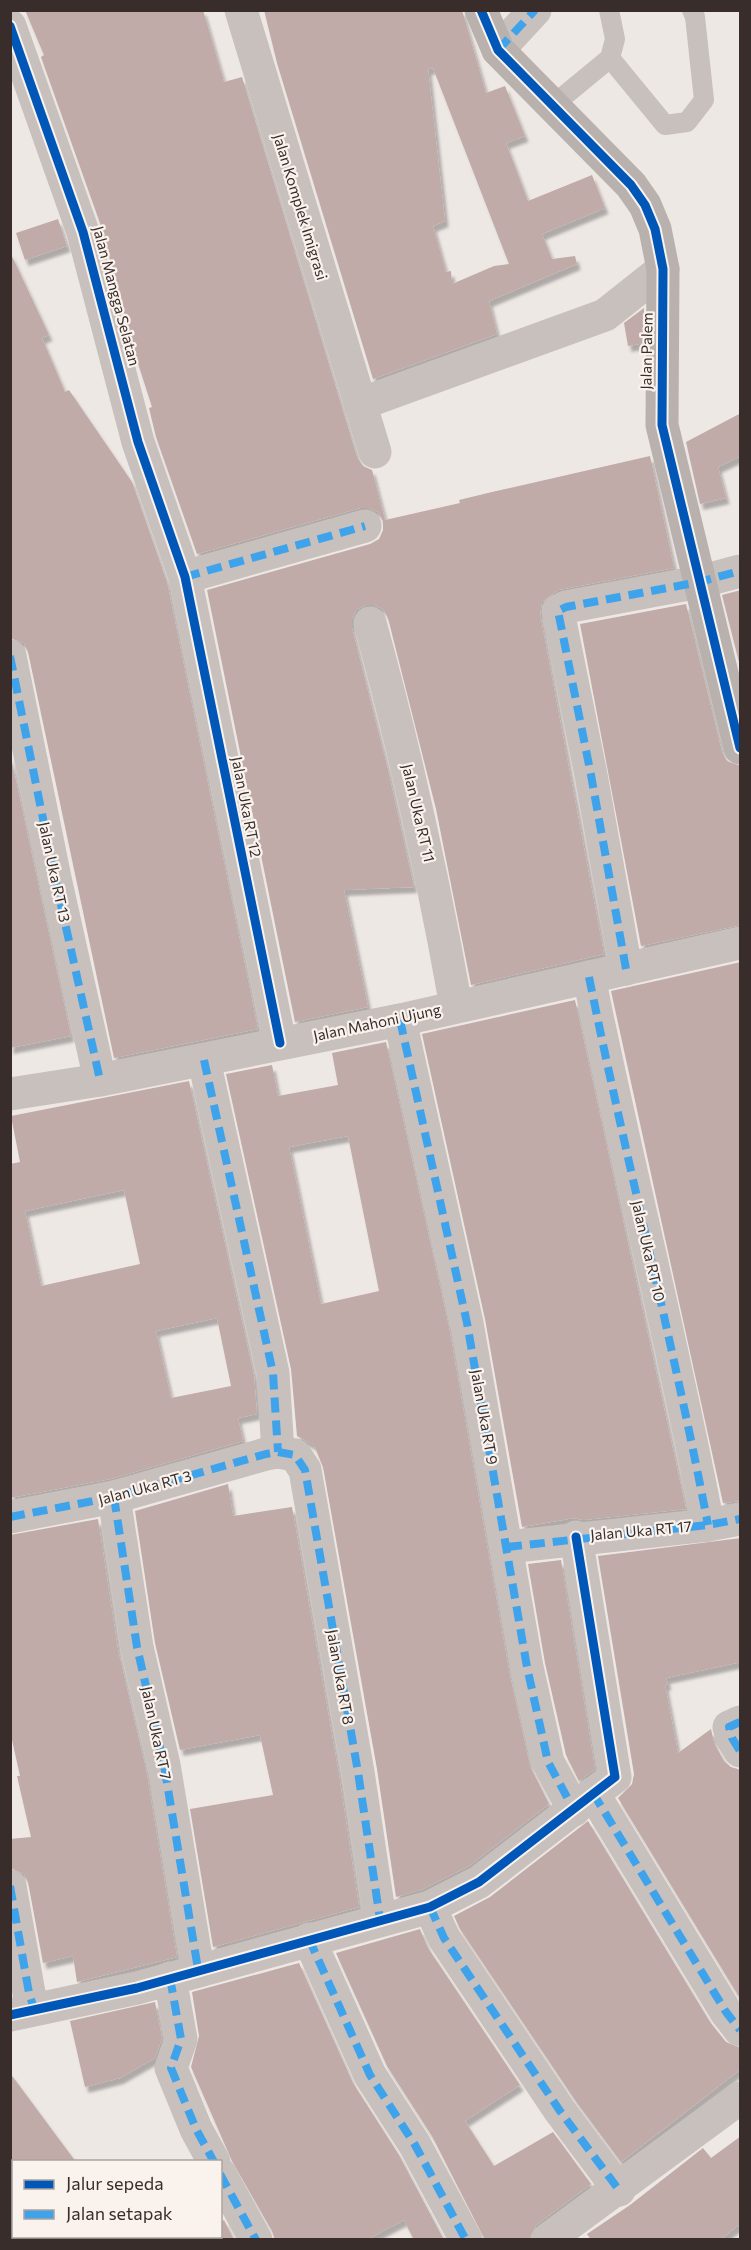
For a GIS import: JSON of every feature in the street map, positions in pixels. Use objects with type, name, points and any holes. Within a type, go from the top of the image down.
[{"type":"street","name":"Jalan Komplek Imigrasi","points":[[241,10],[375,452]]},
{"type":"street","name":"Jalan Palem","points":[[481,10],[498,50],[631,185],[645,205],[655,229],[663,269],[662,425],[739,740]]},
{"type":"street","points":[[498,50],[535,10]]},
{"type":"street","name":"Jalan Mangga Selatan","points":[[10,26],[83,232],[111,330],[138,442],[185,577]]},
{"type":"street","points":[[360,404],[605,315],[663,269]]},
{"type":"street","points":[[185,577],[364,526]]},
{"type":"street","points":[[626,969],[591,775],[558,611],[741,571]]},
{"type":"street","name":"Jalan Uka RT 12","points":[[185,577],[280,1043]]},
{"type":"street","name":"Jalan Uka RT 11","points":[[370,623],[397,718],[432,875],[456,1006]]},
{"type":"street","name":"Jalan Uka RT 13","points":[[12,659],[55,879],[100,1080]]},
{"type":"street","name":"Jalan Mahoni Ujung","points":[[10,1094],[100,1080],[400,1020],[741,943]]},
{"type":"street","name":"Jalan Uka RT 10","points":[[589,977],[659,1302],[687,1415],[708,1525]]},
{"type":"street","name":"Jalan Uka RT 9","points":[[400,1020],[467,1323],[527,1667],[548,1762],[584,1802],[726,2012],[741,2030]]},
{"type":"street","points":[[204,1060],[273,1373],[278,1452]]},
{"type":"street","name":"Jalan Uka RT 3","points":[[10,1517],[114,1497],[278,1452]]},
{"type":"street","name":"Jalan Uka RT 8","points":[[278,1452],[295,1455],[305,1470],[358,1772],[380,1919]]},
{"type":"street","name":"Jalan Uka RT 7","points":[[114,1497],[137,1647],[164,1765],[184,1974],[181,2039],[171,2068],[196,2129],[212,2160]]},
{"type":"street","name":"Jalan Uka RT 17","points":[[507,1547],[576,1537],[708,1525],[741,1519]]},
{"type":"street","points":[[10,1886],[28,1993],[22,2012],[137,1988],[430,1907],[479,1881],[615,1777],[576,1537]]},
{"type":"street","points":[[741,1722],[729,1727],[732,1738],[741,1751]]},
{"type":"street","points":[[430,1907],[444,1938],[560,2111],[619,2190]]},
{"type":"street","points":[[309,1939],[370,2075],[415,2145],[466,2240]]},
{"type":"street","points":[[547,2240],[619,2190],[741,2098]]},
{"type":"street","points":[[222,2178],[256,2240]]},
{"type":"lane","points":[[553,105],[610,58],[615,39],[609,10]]},
{"type":"lane","points":[[610,58],[665,124],[687,122],[704,100],[695,17],[692,10]]},
{"type":"building","points":[[25,10],[203,10],[224,82],[242,77],[357,457],[363,466],[372,470],[385,520],[460,503],[459,500],[492,492],[650,456],[674,568],[558,590],[542,602],[540,614],[604,954],[471,985],[436,809],[388,618],[383,609],[374,605],[366,605],[356,610],[352,619],[352,628],[388,770],[414,887],[344,890],[368,1007],[295,1022],[207,590],[370,544],[379,539],[383,530],[383,521],[378,512],[369,508],[360,508],[197,554],[156,437],[149,408],[152,407],[134,351],[101,226],[41,57],[44,55]]},
{"type":"building","points":[[264,10],[462,10],[486,93],[505,86],[525,136],[506,143],[528,201],[592,175],[605,208],[542,234],[552,259],[575,256],[577,264],[489,301],[497,334],[373,379],[277,63]],"holes":[[[433,68],[509,264],[494,266],[452,284],[451,271],[446,272],[433,226],[445,221],[428,69]]]},
{"type":"building","points":[[58,219],[67,246],[25,260],[16,233]]},
{"type":"building","points":[[10,252],[49,335],[42,338],[65,392],[69,390],[132,482],[167,582],[258,1029],[114,1058],[28,652],[24,643],[10,638]]},
{"type":"building","points":[[644,308],[644,343],[628,346],[624,323]]},
{"type":"building","points":[[741,413],[741,456],[718,467],[726,498],[700,504],[686,442]]},
{"type":"building","points":[[741,590],[741,670],[722,595]]},
{"type":"building","points":[[686,604],[722,752],[727,761],[741,766],[741,925],[641,946],[580,624]]},
{"type":"building","points":[[10,753],[71,1036],[10,1048]]},
{"type":"building","points":[[741,962],[741,1501],[723,1503],[611,991]]},
{"type":"building","points":[[575,1000],[686,1509],[583,1520],[574,1518],[522,1527],[485,1319],[422,1034]]},
{"type":"building","points":[[386,1042],[449,1327],[509,1671],[530,1766],[549,1804],[469,1866],[423,1889],[396,1897],[377,1769],[323,1467],[314,1445],[297,1436],[291,1369],[226,1074],[272,1065],[278,1096],[338,1085],[332,1053]],"holes":[[[348,1136],[379,1291],[321,1304],[289,1147]]]},
{"type":"building","points":[[189,1081],[254,1376],[257,1414],[238,1418],[243,1441],[110,1479],[10,1498],[10,1164],[20,1162],[11,1116]],"holes":[[[124,1190],[140,1264],[41,1286],[25,1211]],[[217,1318],[231,1386],[171,1398],[156,1331]]]},
{"type":"building","points":[[228,1484],[233,1516],[292,1507],[339,1775],[359,1907],[213,1947],[190,1809],[273,1795],[260,1735],[180,1750],[155,1643],[135,1511]]},
{"type":"building","points":[[98,1519],[118,1650],[146,1769],[177,1957],[77,1982],[73,1956],[43,1963],[28,1882],[24,1874],[10,1868],[10,1839],[31,1837],[17,1776],[20,1776],[10,1731],[10,1535]]},
{"type":"building","points":[[741,1538],[741,1662],[666,1678],[668,1684],[665,1685],[678,1753],[711,1729],[714,1743],[724,1761],[731,1767],[741,1770],[741,2000],[618,1798],[632,1784],[634,1774],[598,1556]]},
{"type":"building","points":[[561,1560],[595,1769],[579,1781],[566,1755],[545,1663],[528,1564]]},
{"type":"building","points":[[588,1821],[710,2022],[726,2042],[741,2048],[741,2069],[621,2162],[575,2100],[460,1929],[454,1916],[490,1897]]},
{"type":"building","points":[[420,1929],[428,1948],[520,2085],[465,2121],[494,2166],[553,2132],[591,2184],[536,2225],[529,2240],[485,2240],[432,2136],[387,2066],[336,1953]]},
{"type":"building","points":[[299,1963],[353,2083],[399,2155],[444,2240],[414,2240],[404,2220],[366,2240],[275,2240],[232,2161],[191,2067],[199,2036],[192,1992]]},
{"type":"building","points":[[155,2002],[162,2038],[155,2058],[120,2078],[85,2087],[70,2021]]},
{"type":"building","points":[[10,2073],[75,2160],[12,2160],[10,2162]]},
{"type":"building","points":[[741,2136],[741,2223],[720,2240],[591,2240],[587,2234],[630,2205],[703,2148],[711,2158]]},
{"type":"building","points":[[224,2220],[234,2240],[192,2240],[194,2238],[222,2238],[222,2221]]},
{"type":"marked path","points":[[498,50],[535,10]]},
{"type":"marked path","points":[[185,577],[365,526]]},
{"type":"marked path","points":[[626,969],[591,775],[558,611],[566,607],[699,582],[740,571]]},
{"type":"marked path","points":[[10,656],[55,878],[100,1080]]},
{"type":"marked path","points":[[589,977],[708,1525]]},
{"type":"marked path","points":[[400,1020],[467,1323],[527,1667],[548,1762],[574,1810]]},
{"type":"marked path","points":[[204,1060],[273,1373],[278,1452]]},
{"type":"marked path","points":[[10,1517],[114,1497],[266,1454],[278,1452],[295,1455],[305,1470],[358,1772],[380,1919]]},
{"type":"marked path","points":[[114,1497],[137,1647],[164,1765],[198,1969]]},
{"type":"marked path","points":[[507,1547],[708,1525],[740,1519]]},
{"type":"marked path","points":[[740,1722],[729,1727],[732,1738],[740,1751]]},
{"type":"marked path","points":[[593,1793],[726,2012],[740,2030]]},
{"type":"marked path","points":[[10,1886],[29,1993],[34,2009]]},
{"type":"marked path","points":[[430,1907],[444,1938],[560,2111],[619,2190]]},
{"type":"marked path","points":[[309,1939],[370,2075],[415,2145],[466,2240]]},
{"type":"marked path","points":[[170,1978],[181,2039],[171,2068],[196,2129],[213,2160]]},
{"type":"marked path","points":[[222,2178],[256,2240]]},
{"type":"cycle path","points":[[481,10],[498,50],[631,185],[645,205],[655,229],[663,269],[662,425],[740,748]]},
{"type":"cycle path","points":[[10,26],[83,232],[138,442],[185,577],[280,1043]]},
{"type":"cycle path","points":[[10,2015],[137,1988],[430,1907],[479,1882],[615,1777],[576,1537]]}]
